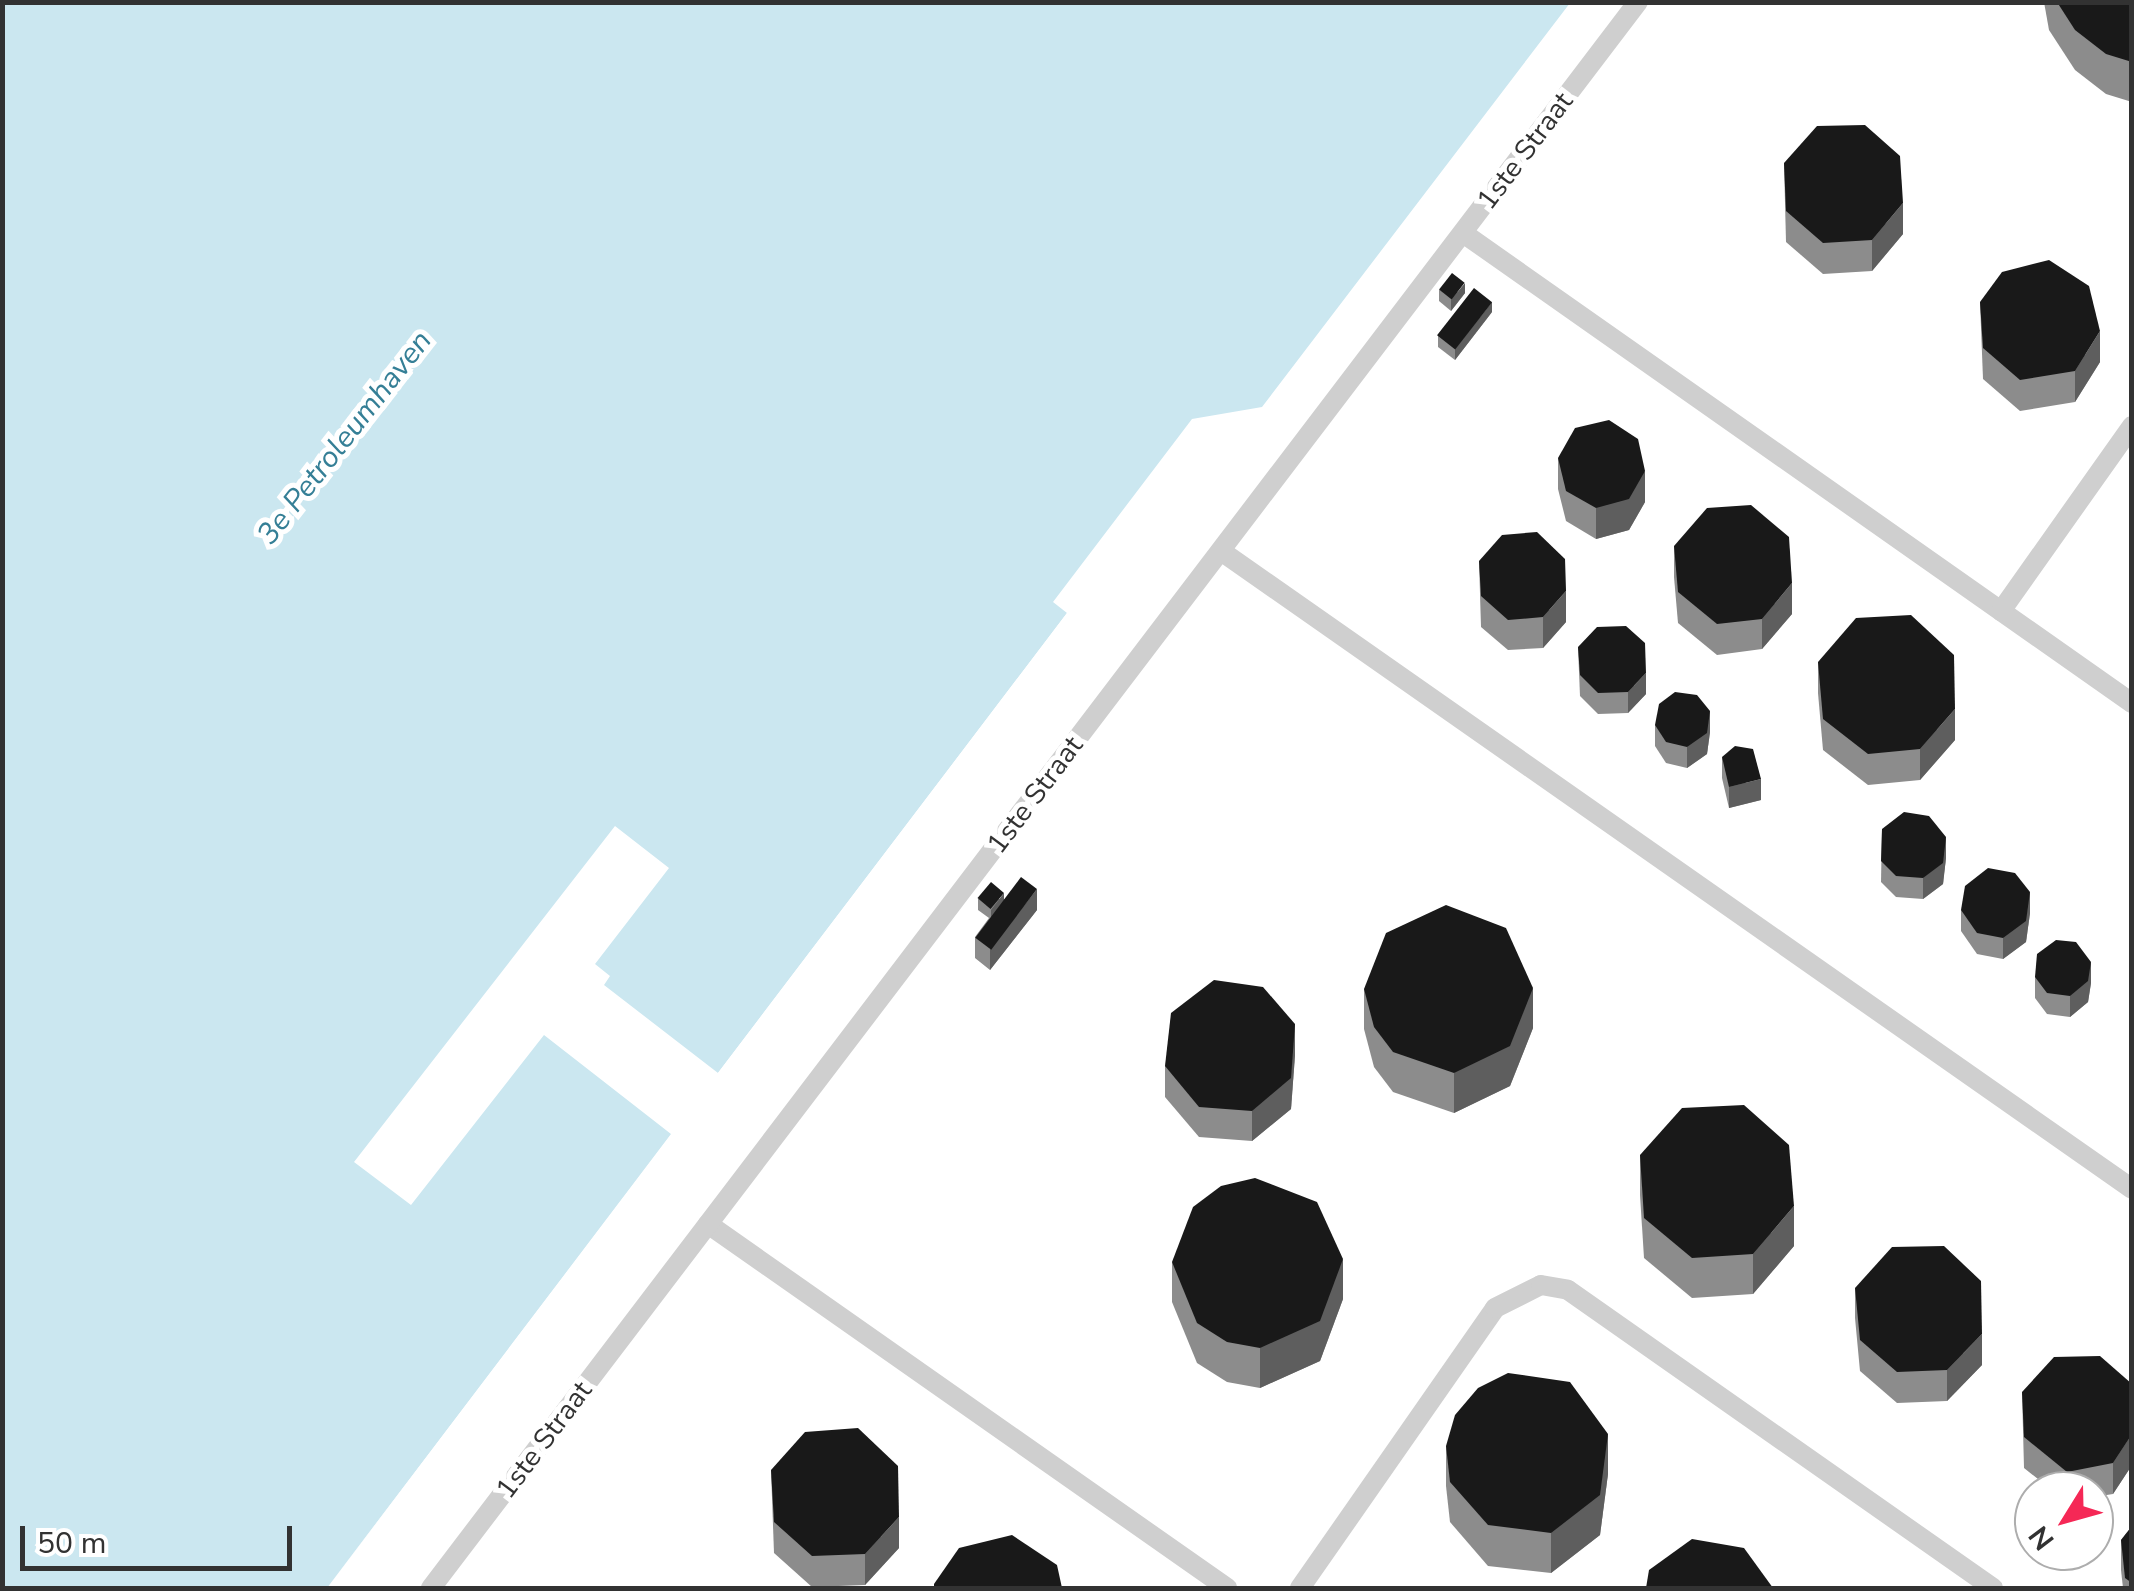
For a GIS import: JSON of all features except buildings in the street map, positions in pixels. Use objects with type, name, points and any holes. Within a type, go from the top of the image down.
[{"type":"lane","name":"1ste Straat","points":[[431,1588],[1638,2]]},
{"type":"lane","points":[[1462,233],[2132,703]]},
{"type":"lane","points":[[2001,612],[2132,426]]},
{"type":"lane","points":[[1221,551],[2132,1189]]},
{"type":"lane","points":[[708,1224],[1228,1588]]},
{"type":"lane","points":[[1300,1588],[1495,1308],[1541,1285],[1568,1290],[1993,1588]]},
{"type":"water","name":"3e Petroleumhaven","points":[[3,3],[1570,3],[1262,407],[1192,419],[1053,602],[1067,613],[327,1588],[3,1588]]},
{"type":"pier","points":[[1067,613],[1071,616],[327,1588],[671,1134],[544,1035],[411,1205],[354,1162],[615,826],[669,868],[595,964],[610,976],[604,985],[718,1073]]}]
